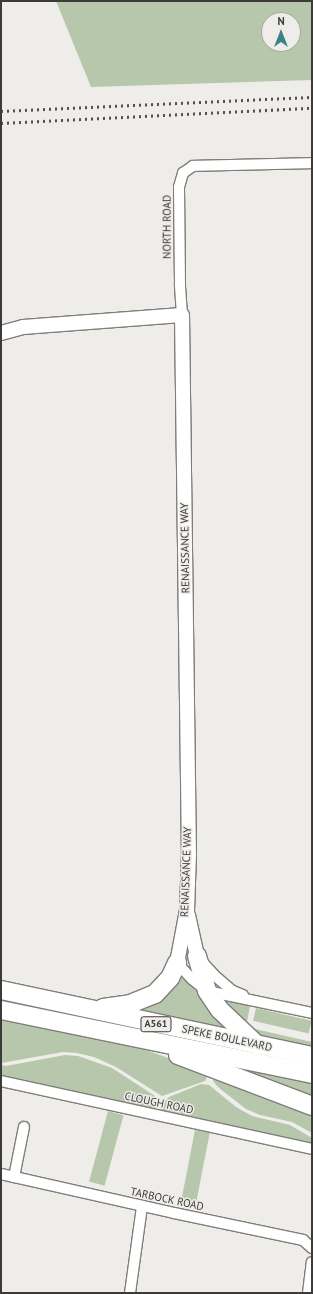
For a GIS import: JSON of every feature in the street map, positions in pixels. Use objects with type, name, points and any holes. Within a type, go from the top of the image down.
[{"type":"highway","points":[[197,956],[207,991],[220,1010],[257,1044]]},
{"type":"highway","points":[[92,1010],[130,1004],[155,994],[170,978],[177,963]]},
{"type":"highway","name":"SPEKE BOULEVARD","points":[[1,990],[312,1056]]},
{"type":"highway","name":"SPEKE BOULEVARD","points":[[1,1010],[312,1074]]},
{"type":"highway","points":[[140,1039],[213,1069],[312,1106]]},
{"type":"street","name":"NORTH ROAD","points":[[182,315],[179,194],[184,173],[193,166],[312,163]]},
{"type":"street","points":[[1,333],[23,327],[182,315]]},
{"type":"street","name":"RENAISSANCE WAY","points":[[177,963],[187,910],[189,854],[182,315]]},
{"type":"street","points":[[187,910],[197,956],[214,975],[231,990],[256,1000]]},
{"type":"street","points":[[177,963],[192,979],[207,991],[227,996],[256,1000],[312,1013]]},
{"type":"street","name":"CLOUGH ROAD","points":[[1,1081],[312,1149]]},
{"type":"street","points":[[14,1177],[24,1127]]},
{"type":"street","name":"TARBOCK ROAD","points":[[1,1174],[303,1240],[312,1248]]},
{"type":"street","points":[[130,1293],[142,1206]]},
{"type":"street","points":[[308,1293],[312,1262]]},
{"type":"green space","points":[[56,1],[312,1],[312,80],[91,87]]},
{"type":"green space","points":[[176,973],[201,993],[233,1031],[132,1010]]},
{"type":"green space","points":[[212,998],[250,1006],[246,1027],[312,1042],[312,1049],[267,1039],[240,1026]]},
{"type":"green space","points":[[256,1008],[312,1021],[309,1033],[253,1021]]},
{"type":"green space","points":[[1,1017],[146,1050],[209,1073],[205,1081],[162,1096],[116,1067],[94,1057],[77,1053],[63,1052],[1,1063]]},
{"type":"green space","points":[[185,1052],[312,1080],[312,1101]]},
{"type":"green space","points":[[65,1055],[78,1056],[112,1068],[155,1096],[158,1104],[153,1112],[1,1079],[1,1065],[6,1066]]},
{"type":"green space","points":[[214,1078],[312,1116],[312,1133],[292,1122],[260,1115],[246,1109],[219,1088],[213,1081]]},
{"type":"green space","points":[[201,1084],[209,1085],[236,1107],[252,1116],[290,1125],[312,1138],[312,1146],[162,1114],[161,1106],[169,1097]]},
{"type":"green space","points":[[108,1111],[123,1115],[105,1186],[89,1182]]},
{"type":"green space","points":[[195,1130],[210,1133],[196,1205],[181,1202]]},
{"type":"railway","points":[[1,111],[312,97]]},
{"type":"railway","points":[[1,123],[312,108]]}]
